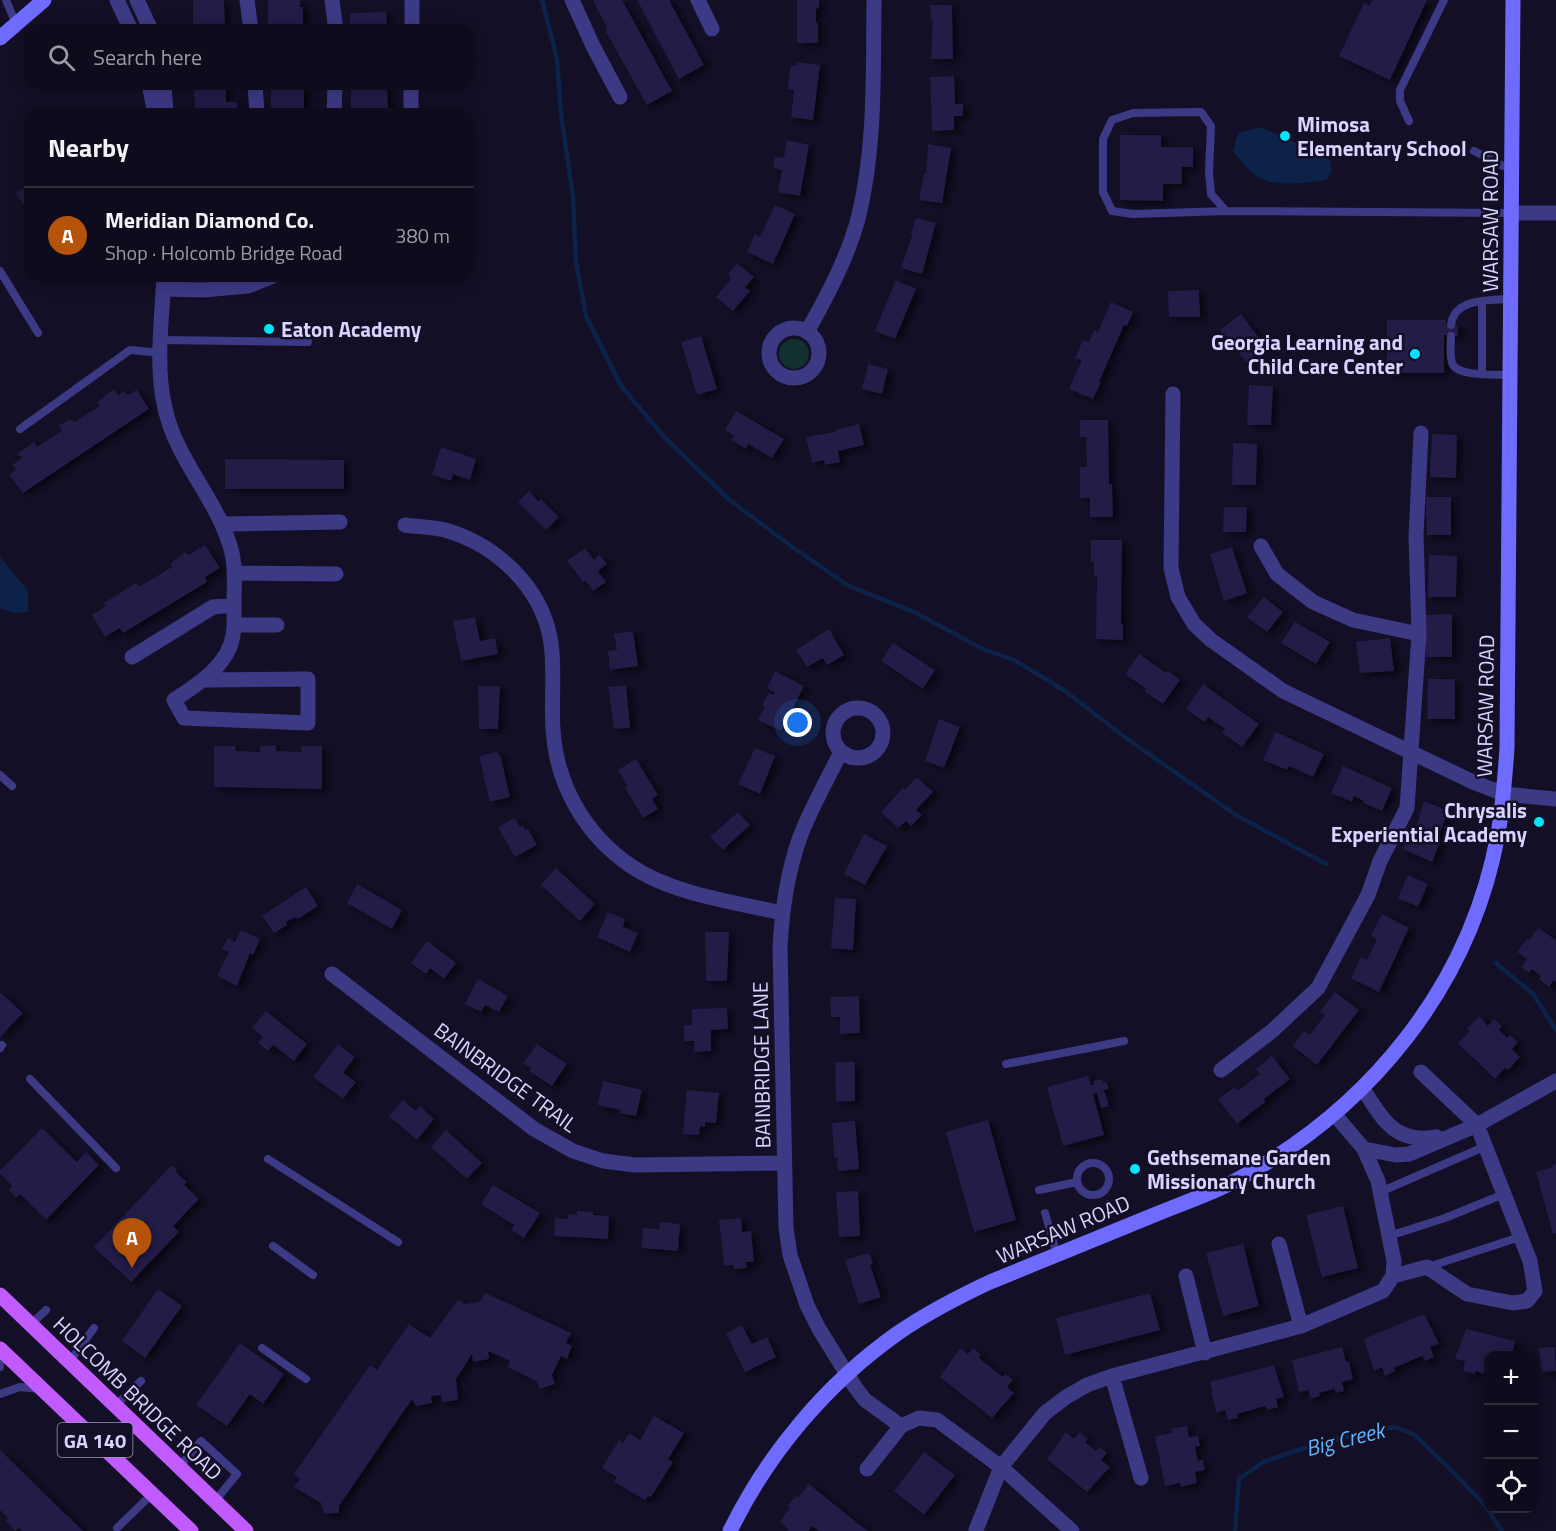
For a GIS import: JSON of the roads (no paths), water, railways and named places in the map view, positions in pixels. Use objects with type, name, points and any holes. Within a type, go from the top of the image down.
[{"type":"main road","name":"HOLCOMB BRIDGE ROAD","points":[[0,1295],[246,1531]]},
{"type":"main road","name":"GA 140","points":[[0,1349],[191,1531]]},
{"type":"street","points":[[0,38],[45,0]]},
{"type":"street","points":[[117,0],[129,24]]},
{"type":"street","points":[[137,0],[148,24]]},
{"type":"street","points":[[247,0],[250,24]]},
{"type":"street","points":[[332,0],[335,24]]},
{"type":"street","points":[[412,0],[412,24]]},
{"type":"street","points":[[572,0],[620,97]]},
{"type":"street","points":[[698,0],[712,29]]},
{"type":"street","points":[[807,332],[840,270],[857,221],[868,171],[873,118],[874,0]]},
{"type":"street","name":"WARSAW ROAD","points":[[730,1531],[757,1482],[797,1426],[847,1374],[898,1334],[951,1301],[1231,1182],[1285,1152],[1335,1115],[1391,1059],[1439,991],[1459,954],[1475,915],[1498,835],[1507,748],[1513,0]]},
{"type":"street","points":[[150,90],[154,108]]},
{"type":"street","points":[[164,90],[166,108]]},
{"type":"street","points":[[255,90],[256,108]]},
{"type":"street","points":[[334,108],[335,90]]},
{"type":"street","points":[[411,90],[411,108]]},
{"type":"street","points":[[1511,213],[1556,213]]},
{"type":"street","points":[[205,680],[308,679],[308,723],[184,718],[174,700],[205,680],[230,648],[234,625],[234,573],[232,553],[222,525],[174,438],[165,409],[161,346],[163,282],[203,290],[248,286],[256,282]]},
{"type":"street","points":[[1173,394],[1171,568],[1178,597],[1194,624],[1211,640],[1283,691],[1473,782],[1504,794],[1556,799]]},
{"type":"street","points":[[1221,1070],[1272,1031],[1318,988],[1368,895],[1380,861],[1407,808],[1419,634],[1416,536],[1421,432]]},
{"type":"street","points":[[222,525],[340,522]]},
{"type":"street","points":[[405,525],[444,530],[478,543],[508,563],[531,592],[544,617],[551,643],[553,731],[559,766],[576,808],[601,842],[631,866],[663,883],[782,913]]},
{"type":"street","points":[[1262,546],[1277,574],[1313,602],[1353,620],[1419,634]]},
{"type":"street","points":[[234,573],[336,574]]},
{"type":"street","points":[[132,657],[213,607],[234,605]]},
{"type":"street","points":[[234,625],[277,625]]},
{"type":"street","name":"BAINBRIDGE LANE","points":[[841,752],[801,835],[789,873],[782,913],[780,947],[786,1228],[797,1280],[819,1329],[865,1400],[901,1426]]},
{"type":"street","name":"BAINBRIDGE TRAIL","points":[[332,974],[534,1129],[573,1151],[603,1161],[635,1165],[784,1163]]},
{"type":"street","points":[[1393,1276],[1427,1267],[1467,1294],[1513,1303],[1527,1301],[1534,1291],[1530,1261],[1477,1125],[1421,1072]]},
{"type":"street","points":[[1364,1149],[1396,1155],[1409,1154],[1477,1125],[1556,1082]]},
{"type":"street","points":[[1363,1089],[1384,1122],[1398,1132],[1411,1137],[1436,1138],[1477,1125]]},
{"type":"street","points":[[976,1530],[1001,1467],[1046,1413],[1066,1397],[1087,1385],[1112,1376],[1301,1326],[1383,1291],[1393,1276],[1394,1261],[1380,1192],[1372,1163],[1364,1149],[1335,1115]]},
{"type":"street","points":[[1279,1244],[1301,1326]]},
{"type":"street","points":[[1186,1276],[1205,1353]]},
{"type":"street","points":[[1112,1376],[1141,1478]]},
{"type":"street","points":[[867,1469],[901,1426],[919,1418],[937,1420],[1001,1467],[1072,1531]]},
{"type":"lane","points":[[6,0],[16,24]]},
{"type":"lane","points":[[1409,122],[1400,101],[1400,90],[1444,0]]},
{"type":"lane","points":[[1226,211],[1211,194],[1209,172],[1211,126],[1201,112],[1133,114],[1112,120],[1103,139],[1103,192],[1112,211],[1133,214],[1226,211],[1511,213]]},
{"type":"lane","points":[[1473,151],[1503,166],[1512,167]]},
{"type":"lane","points":[[0,270],[38,333]]},
{"type":"lane","points":[[1451,325],[1452,318],[1458,310],[1467,304],[1511,299]]},
{"type":"lane","points":[[1482,301],[1482,374]]},
{"type":"lane","points":[[1451,336],[1451,357],[1453,365],[1459,370],[1467,373],[1510,375]]},
{"type":"lane","points":[[20,429],[130,350],[161,346],[308,342]]},
{"type":"lane","points":[[0,776],[12,786]]},
{"type":"lane","points":[[1006,1064],[1124,1041]]},
{"type":"lane","points":[[30,1079],[116,1167]]},
{"type":"lane","points":[[1380,1192],[1486,1146]]},
{"type":"lane","points":[[268,1159],[398,1242]]},
{"type":"lane","points":[[1039,1190],[1077,1182]]},
{"type":"lane","points":[[1389,1236],[1445,1218],[1504,1194]]},
{"type":"lane","points":[[1045,1213],[1057,1255]]},
{"type":"lane","points":[[1427,1267],[1520,1237]]},
{"type":"lane","points":[[273,1246],[313,1275]]},
{"type":"lane","points":[[31,1324],[46,1310]]},
{"type":"lane","points":[[70,1361],[94,1328]]},
{"type":"lane","points":[[262,1348],[306,1379]]},
{"type":"lane","points":[[0,1357],[0,1367]]},
{"type":"lane","points":[[116,1405],[141,1381]]},
{"type":"lane","points":[[0,1394],[20,1387],[43,1390]]},
{"type":"lane","points":[[180,1466],[201,1441],[237,1474],[215,1501]]},
{"type":"lane","points":[[117,1528],[152,1494]]},
{"type":"water","points":[[1260,127],[1329,157],[1332,171],[1326,180],[1278,183],[1252,173],[1233,151],[1238,133]]},
{"type":"water","points":[[0,557],[28,591],[28,612],[14,613],[0,608]]},
{"type":"waterway","points":[[542,0],[557,59],[561,114],[573,197],[576,262],[586,316],[621,386],[666,439],[731,501],[849,586],[914,612],[983,649],[1014,660],[1065,691],[1126,738],[1236,815],[1326,864]]},
{"type":"waterway","points":[[1496,963],[1533,994],[1556,1030]]},
{"type":"waterway","name":"Big Creek","points":[[1235,1531],[1239,1479],[1263,1462],[1367,1431],[1395,1427],[1415,1435],[1484,1504],[1502,1531]]},
{"type":"place","name":"Mimosa Elementary School","points":[[1285,136]]},
{"type":"place","name":"Eaton Academy","points":[[269,329]]},
{"type":"place","name":"Georgia Learning and Child Care Center","points":[[1415,354]]},
{"type":"place","name":"Chrysalis Experiential Academy","points":[[1539,822]]},
{"type":"place","name":"Gethsemane Garden Missionary Church","points":[[1135,1169]]},
{"type":"place","name":"Meridian Diamond Co.","points":[[132,1268]]}]
